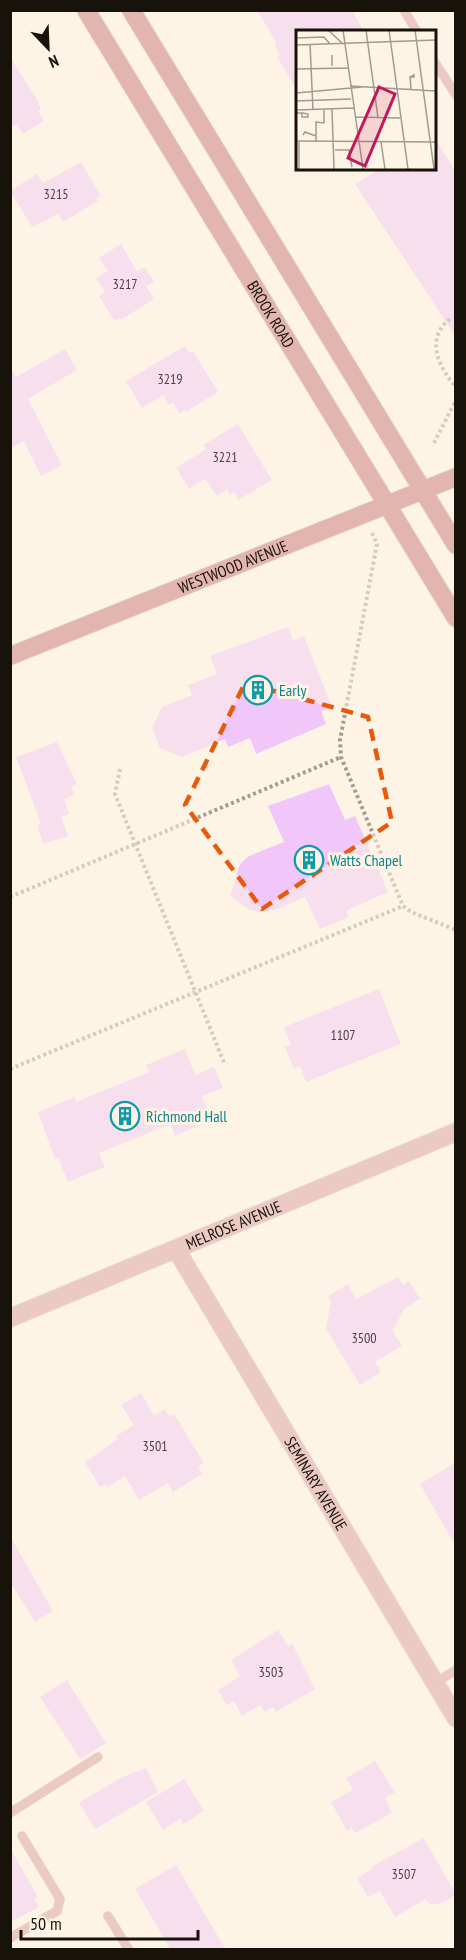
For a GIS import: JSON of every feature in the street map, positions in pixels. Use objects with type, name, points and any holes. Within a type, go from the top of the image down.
[{"type":"main road","name":"BROOK ROAD","points":[[86,10],[456,618]]},
{"type":"main road","points":[[131,10],[456,545]]},
{"type":"main road","name":"WESTWOOD AVENUE","points":[[10,656],[456,477]]},
{"type":"street","name":"MELROSE AVENUE","points":[[10,1318],[456,1132]]},
{"type":"street","name":"SEMINARY AVENUE","points":[[176,1249],[456,1718]]},
{"type":"lane","points":[[404,10],[416,30]]},
{"type":"lane","points":[[436,66],[456,95]]},
{"type":"lane","points":[[435,1683],[456,1670]]},
{"type":"lane","points":[[10,1813],[98,1757]]},
{"type":"lane","points":[[10,1938],[57,1911],[60,1899],[22,1836]]},
{"type":"lane","points":[[108,1916],[129,1950]]},
{"type":"path","points":[[450,319],[438,331],[435,345],[441,367],[456,387]]},
{"type":"path","points":[[434,443],[456,400]]},
{"type":"path","points":[[372,533],[377,544],[340,740],[341,756],[403,906],[411,912],[456,930]]},
{"type":"path","points":[[10,897],[341,756]]},
{"type":"path","points":[[120,769],[116,794],[225,1065]]},
{"type":"path","points":[[10,1069],[403,906]]},
{"type":"highlighted area","points":[[245,683],[368,717],[392,822],[262,909],[185,805]]},
{"type":"building","points":[[257,10],[352,10],[363,30],[296,30],[296,89],[277,57],[280,55],[274,43],[276,42]]},
{"type":"building","points":[[10,57],[35,96],[41,109],[38,111],[44,121],[23,134],[17,124],[10,128]]},
{"type":"building","points":[[436,140],[456,172],[456,337],[355,184],[378,170],[436,170]]},
{"type":"building","points":[[81,162],[101,196],[96,198],[98,201],[63,222],[58,214],[32,227],[10,191],[37,174],[43,183]]},
{"type":"building","points":[[121,244],[137,271],[145,267],[154,282],[146,286],[154,299],[121,320],[120,318],[114,321],[99,296],[105,292],[96,278],[108,271],[99,258]]},
{"type":"building","points":[[185,346],[189,353],[193,351],[218,392],[186,412],[185,410],[179,413],[173,403],[169,405],[163,395],[142,408],[126,381]]},
{"type":"building","points":[[65,349],[77,370],[28,399],[62,465],[41,476],[24,441],[10,449],[10,368],[16,377]]},
{"type":"building","points":[[238,424],[272,480],[238,500],[234,492],[230,495],[227,490],[217,496],[205,479],[189,489],[176,468],[206,449],[203,445]]},
{"type":"building","name":"Early","points":[[288,627],[293,640],[304,636],[332,707],[321,711],[326,724],[256,754],[250,738],[228,747],[225,739],[182,757],[160,748],[152,728],[162,707],[192,695],[188,685],[217,674],[210,656]]},
{"type":"building","points":[[57,742],[77,784],[71,786],[74,795],[64,799],[69,814],[61,817],[68,836],[43,844],[37,825],[41,824],[16,757]]},
{"type":"building","name":"Watts Chapel","points":[[329,784],[345,820],[355,816],[388,892],[346,911],[349,917],[320,929],[305,897],[275,910],[261,912],[248,909],[230,896],[240,864],[249,856],[284,842],[268,806]]},
{"type":"building","points":[[379,989],[401,1044],[306,1082],[300,1066],[294,1069],[285,1047],[291,1045],[284,1027]]},
{"type":"building","name":"Richmond Hall","points":[[185,1049],[195,1075],[214,1067],[223,1088],[202,1096],[212,1120],[175,1136],[170,1124],[99,1153],[105,1167],[68,1182],[58,1158],[55,1159],[38,1112],[75,1097],[76,1102],[149,1072],[146,1065]]},
{"type":"building","points":[[398,1277],[403,1285],[409,1281],[420,1299],[404,1309],[393,1331],[402,1346],[375,1362],[381,1372],[360,1385],[326,1329],[331,1301],[328,1296],[348,1284],[356,1299]]},
{"type":"building","points":[[141,1393],[154,1415],[165,1409],[169,1416],[174,1414],[204,1463],[198,1466],[202,1474],[173,1492],[168,1483],[139,1500],[125,1476],[108,1487],[106,1484],[100,1487],[85,1462],[118,1439],[116,1436],[134,1425],[121,1405]]},
{"type":"building","points":[[456,1462],[456,1547],[420,1484]]},
{"type":"building","points":[[10,1536],[53,1611],[35,1622],[10,1582]]},
{"type":"building","points":[[278,1630],[288,1646],[292,1643],[315,1689],[276,1712],[273,1707],[265,1712],[260,1705],[242,1716],[234,1701],[227,1705],[218,1690],[240,1676],[231,1660]]},
{"type":"building","points":[[67,1680],[106,1743],[80,1759],[40,1697]]},
{"type":"building","points":[[375,1761],[395,1792],[385,1798],[392,1813],[355,1833],[352,1828],[347,1831],[331,1802],[353,1790],[346,1778]]},
{"type":"building","points":[[146,1768],[158,1792],[95,1829],[79,1803],[122,1777]]},
{"type":"building","points":[[184,1779],[204,1811],[183,1824],[180,1819],[163,1830],[146,1802]]},
{"type":"building","points":[[424,1838],[456,1895],[442,1903],[430,1905],[426,1899],[395,1917],[380,1891],[368,1897],[357,1878],[372,1869],[371,1867]]},
{"type":"building","points":[[10,1848],[38,1897],[34,1899],[39,1907],[10,1922]]},
{"type":"building","points":[[176,1865],[226,1950],[171,1950],[135,1889]]},
{"type":"place","name":"Early","points":[[258,690]]},
{"type":"place","name":"Watts Chapel","points":[[309,860]]},
{"type":"place","name":"Richmond Hall","points":[[125,1116]]}]
